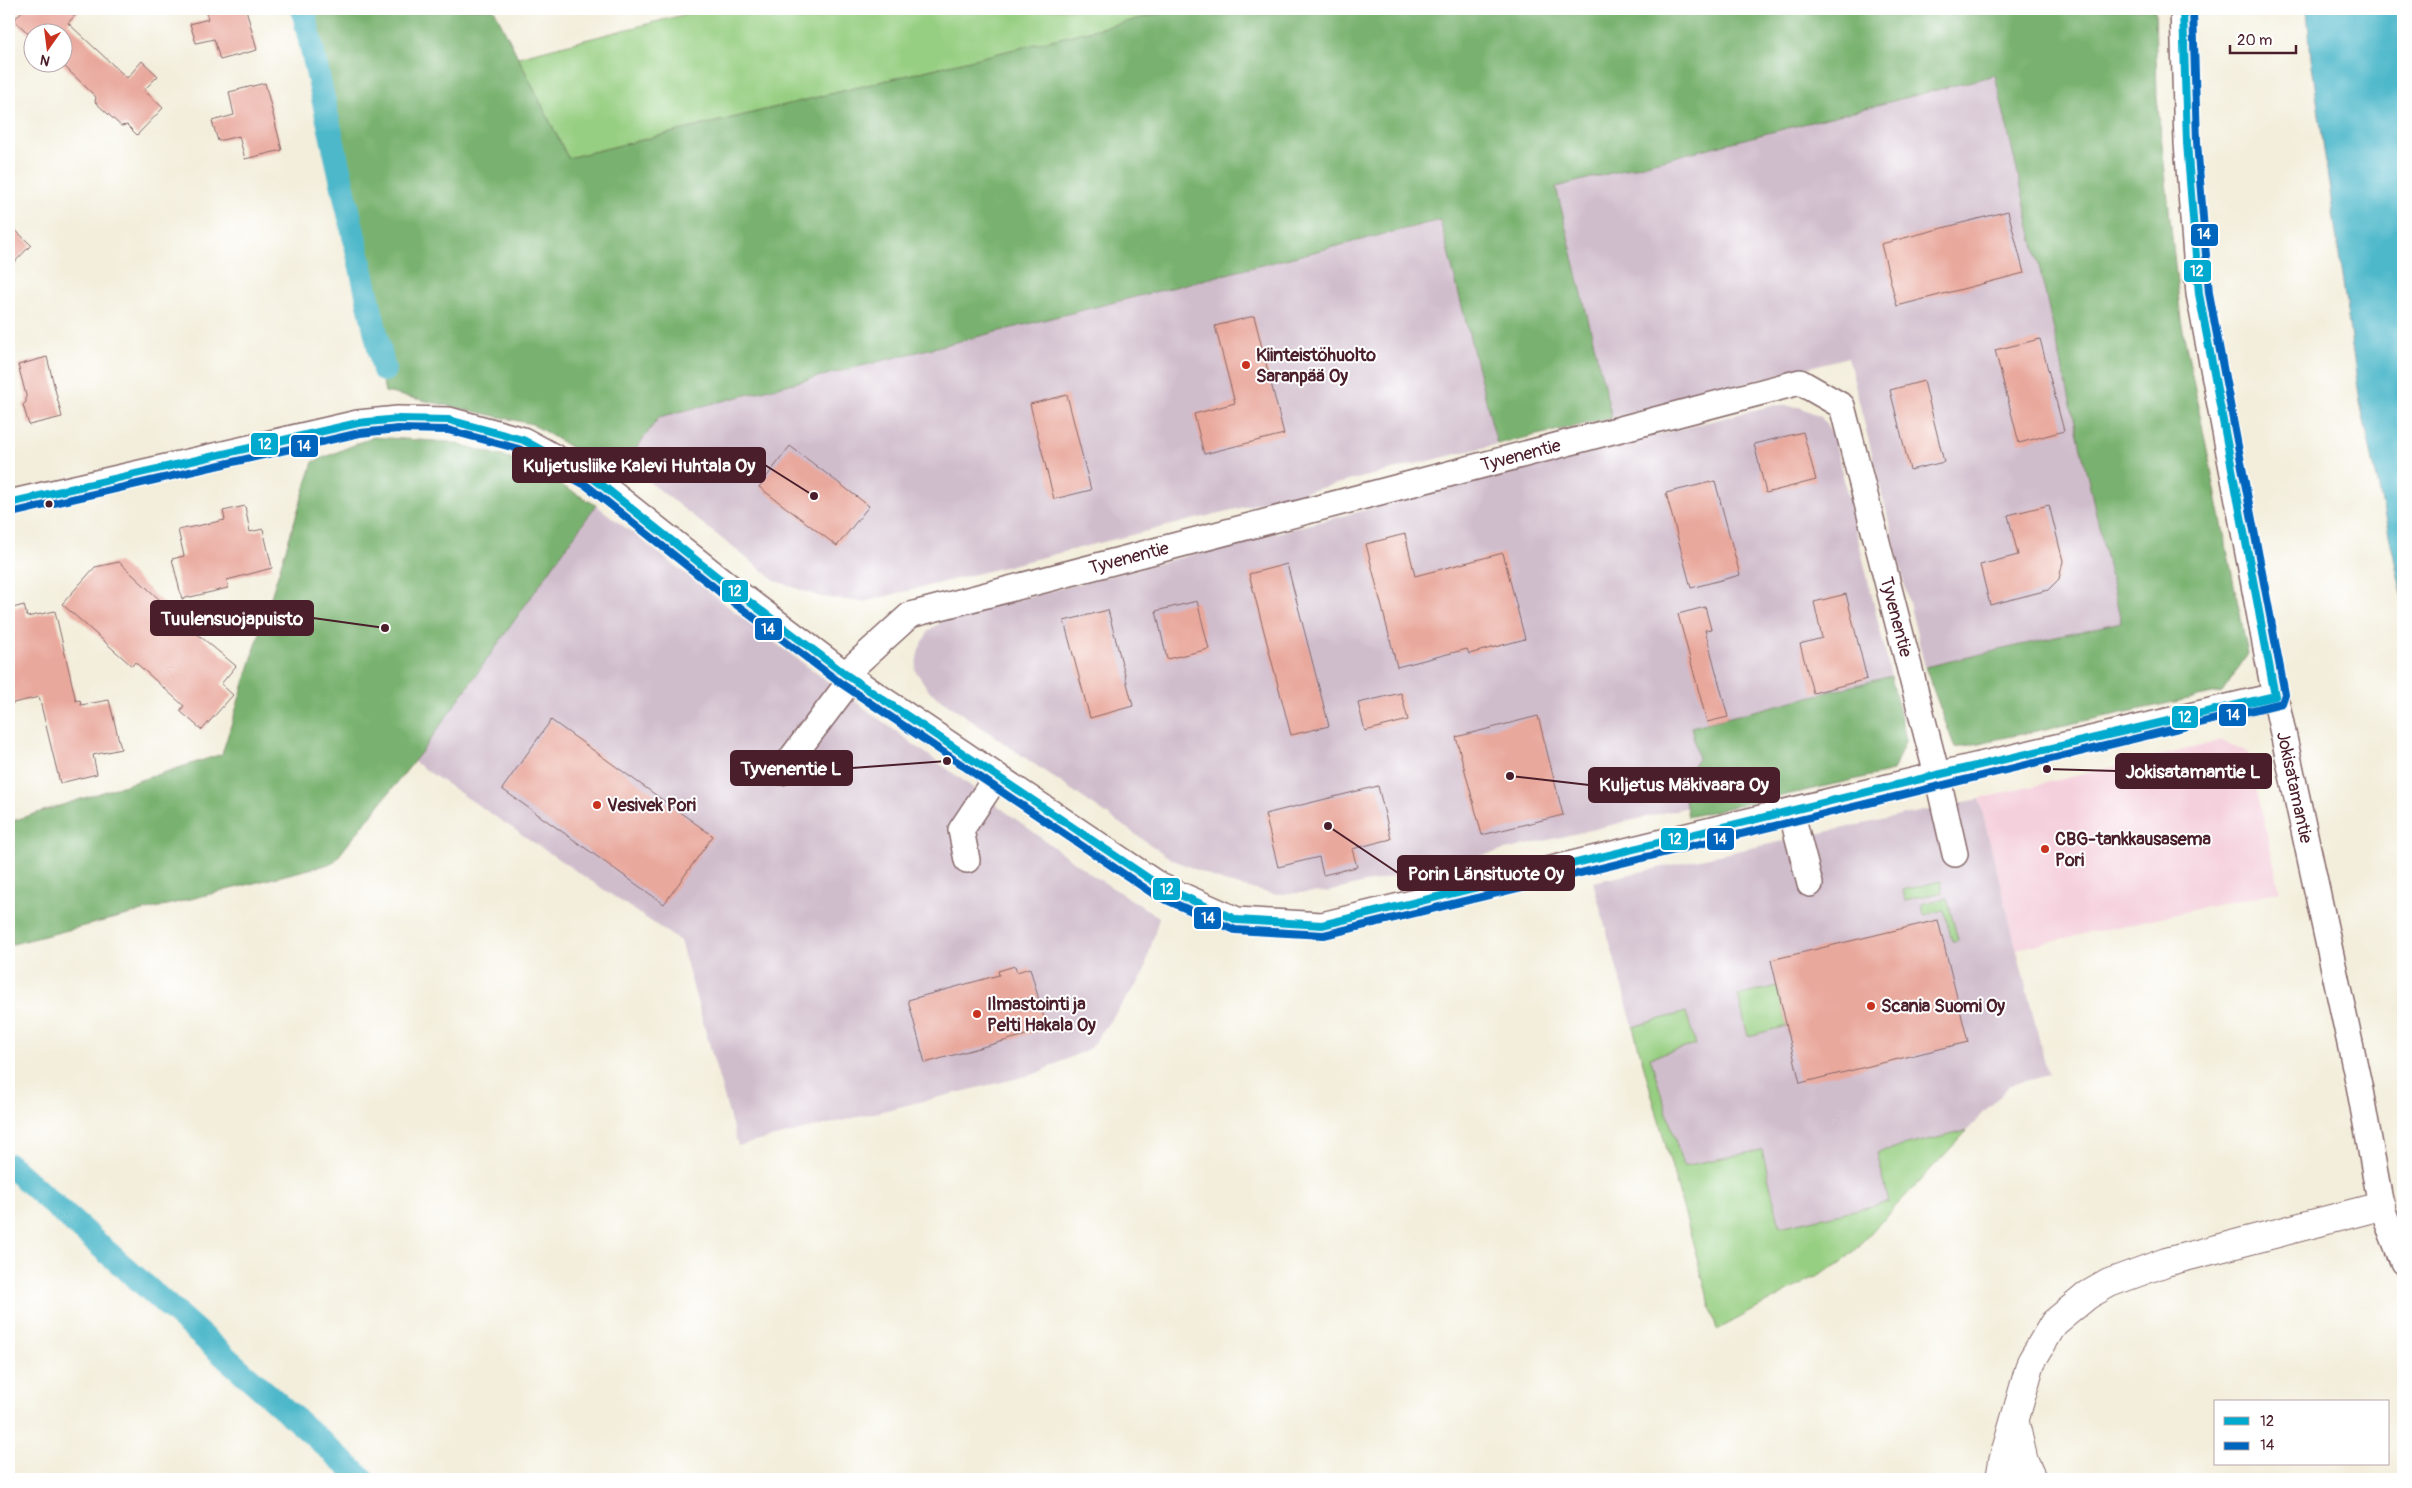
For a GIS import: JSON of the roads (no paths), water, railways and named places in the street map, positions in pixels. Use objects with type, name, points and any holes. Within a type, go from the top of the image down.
[{"type":"highway","points":[[2000,1479],[2022,1387],[2041,1342],[2054,1323],[2095,1291],[2109,1283],[2166,1262],[2381,1206]]},
{"type":"highway","points":[[2015,1422],[2024,1462],[2032,1479]]},
{"type":"street","name":"Jokisatamantie","points":[[2183,9],[2187,143],[2199,294],[2275,696],[2359,1085],[2381,1206],[2403,1262]]},
{"type":"street","name":"Tyvenentie","points":[[780,772],[849,676],[910,616],[1800,382],[1842,406],[1937,775],[1955,854]]},
{"type":"street","points":[[9,503],[358,423],[398,419],[449,420],[523,440],[593,478],[731,588],[849,676],[1160,886],[1237,920],[1322,925],[1937,775],[2275,696]]},
{"type":"street","points":[[967,860],[960,830],[997,776]]},
{"type":"street","points":[[1791,811],[1810,884]]},
{"type":"water","points":[[2307,9],[2403,9],[2403,599],[2360,402],[2311,58]]},
{"type":"waterway","points":[[303,9],[384,370]]},
{"type":"waterway","points":[[9,1165],[363,1479]]},
{"type":"place","name":"Kiinteistöhuolto Saranpää Oy","points":[[1246,365]]},
{"type":"place","name":"Kuljetusliike Kalevi Huhtala Oy","points":[[814,496]]},
{"type":"place","name":"Tuulensuojapuisto","points":[[385,628]]},
{"type":"place","name":"Tyvenentie L","points":[[947,761]]},
{"type":"place","name":"Jokisatamantie L","points":[[2047,769]]},
{"type":"place","name":"Kuljetus Mäkivaara Oy","points":[[1510,776]]},
{"type":"place","name":"Vesivek Pori","points":[[597,805]]},
{"type":"place","name":"Porin Länsituote Oy","points":[[1328,826]]},
{"type":"place","name":"CBG-tankkausasema Pori","points":[[2045,849]]},
{"type":"place","name":"Scania Suomi Oy","points":[[1871,1006]]},
{"type":"place","name":"Ilmastointi ja Pelti Hakala Oy","points":[[977,1014]]}]
